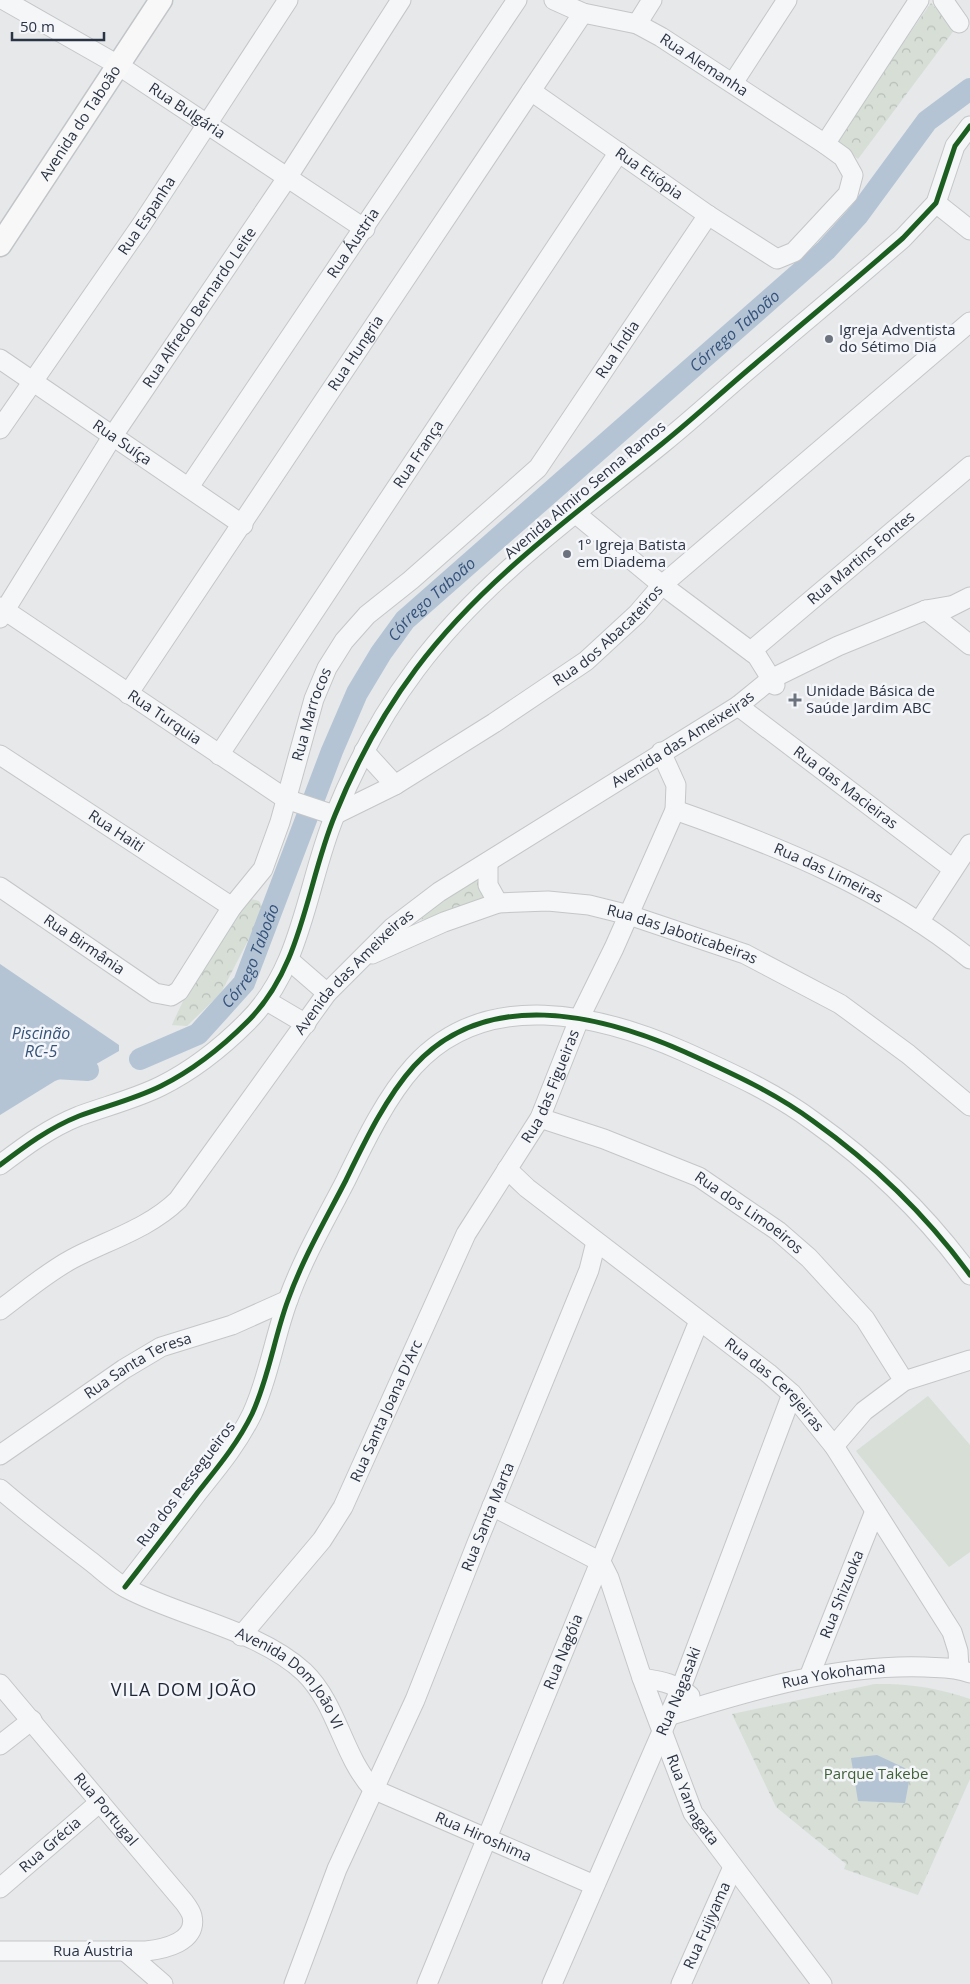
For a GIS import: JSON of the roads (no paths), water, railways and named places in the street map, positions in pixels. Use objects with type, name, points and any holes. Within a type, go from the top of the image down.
[{"type":"main road","name":"Avenida do Taboão","points":[[0,245],[111,62],[143,0]]},
{"type":"main road","name":"Avenida do Taboão","points":[[0,219],[111,62],[161,0]]},
{"type":"street","name":"Rua Bulgária","points":[[4,0],[30,6],[111,62],[365,229]]},
{"type":"street","name":"Rua Espanha","points":[[0,429],[208,125],[288,0]]},
{"type":"street","name":"Rua Alfredo Bernardo Leite","points":[[2,612],[112,436],[287,178],[402,0]]},
{"type":"street","name":"Rua Áustria","points":[[189,487],[365,229],[517,0]]},
{"type":"street","name":"Rua Alemanha","points":[[554,0],[583,13],[637,24],[661,36],[843,157],[853,175],[848,194],[794,252],[777,259],[767,254]]},
{"type":"street","points":[[637,24],[652,0]]},
{"type":"street","points":[[732,83],[787,0]]},
{"type":"street","points":[[825,144],[919,0]]},
{"type":"street","points":[[943,0],[959,23]]},
{"type":"street","name":"Rua Hungria","points":[[128,694],[243,525],[583,13]]},
{"type":"street","name":"Rua Etiópia","points":[[531,91],[767,254]]},
{"type":"street","name":"Avenida Almiro Senna Ramos","points":[[0,1165],[26,1144],[49,1130],[79,1116],[135,1098],[191,1070],[240,1029],[267,1001],[290,960],[332,814],[386,713],[416,669],[454,622],[491,585],[575,513],[665,441],[903,238],[936,203],[955,146],[970,126]]},
{"type":"street","name":"Rua França","points":[[219,755],[619,152]]},
{"type":"street","points":[[936,203],[970,230]]},
{"type":"street","name":"Rua Índia","points":[[523,483],[553,449],[708,215]]},
{"type":"street","name":"Rua dos Abacateiros","points":[[332,814],[396,785],[494,723],[586,661],[637,614],[662,585],[970,322]]},
{"type":"street","name":"Rua Suíça","points":[[0,359],[243,525]]},
{"type":"street","name":"Rua Martins Fontes","points":[[751,651],[970,466]]},
{"type":"street","name":"Rua Marrocos","points":[[171,996],[185,984],[232,907],[263,869],[290,801],[314,699],[327,668],[344,641],[367,615],[523,483]]},
{"type":"street","points":[[575,513],[662,585],[751,651],[762,663],[769,685]]},
{"type":"street","name":"Avenida das Ameixeiras","points":[[0,1310],[71,1260],[147,1225],[164,1214],[178,1200],[327,993],[393,927],[439,892],[769,685],[838,646],[929,614],[970,597]]},
{"type":"street","name":"Rua Turquia","points":[[2,612],[290,801],[332,814]]},
{"type":"street","points":[[929,614],[970,646]]},
{"type":"street","name":"Rua das Macieiras","points":[[738,706],[952,869]]},
{"type":"street","points":[[364,751],[396,785]]},
{"type":"street","name":"Rua das Figueiras","points":[[507,1170],[540,1118],[580,1017],[629,915],[675,810],[676,785],[661,752]]},
{"type":"street","name":"Rua Haiti","points":[[0,755],[232,907]]},
{"type":"street","name":"Rua das Limeiras","points":[[675,810],[726,828],[825,869],[918,922],[970,958]]},
{"type":"street","points":[[918,922],[970,844]]},
{"type":"street","points":[[488,862],[490,894],[498,904]]},
{"type":"street","name":"Rua Birmânia","points":[[0,887],[155,993],[171,996]]},
{"type":"street","name":"Rua das Jaboticabeiras","points":[[360,960],[444,922],[498,904],[548,901],[589,905],[629,915],[746,954],[840,1004],[908,1054],[970,1106]]},
{"type":"street","points":[[290,960],[327,993]]},
{"type":"street","points":[[267,1001],[306,1024]]},
{"type":"street","name":"Rua dos Pessegueiros","points":[[125,1587],[235,1444],[264,1386],[288,1300],[357,1157],[397,1089],[415,1066],[438,1046],[464,1030],[489,1021],[523,1014],[553,1014],[580,1017],[670,1046],[729,1072],[812,1120],[890,1184],[956,1256],[970,1276]]},
{"type":"street","name":"Rua dos Limoeiros","points":[[540,1118],[604,1139],[698,1177],[778,1231],[809,1258],[865,1319],[904,1381]]},
{"type":"street","name":"Rua das Cerejeiras","points":[[507,1170],[596,1242],[768,1373],[792,1394],[834,1446],[952,1632],[964,1671]]},
{"type":"street","name":"Rua Santa Joana D'Arc","points":[[241,1636],[322,1540],[343,1507],[466,1234],[507,1170]]},
{"type":"street","name":"Rua Santa Marta","points":[[373,1789],[415,1700],[589,1270],[596,1242]]},
{"type":"street","name":"Rua Santa Teresa","points":[[0,1455],[124,1369],[161,1347],[232,1325],[288,1300]]},
{"type":"street","name":"Rua Nagóia","points":[[427,1984],[699,1321]]},
{"type":"street","points":[[834,1446],[864,1411],[904,1381],[970,1360]]},
{"type":"street","name":"Rua Nagasaki","points":[[552,1984],[681,1688],[792,1394]]},
{"type":"street","name":"Avenida Dom João VI","points":[[0,1489],[125,1587],[279,1654],[304,1672],[322,1695],[353,1762],[373,1789]]},
{"type":"street","points":[[492,1506],[601,1562]]},
{"type":"street","name":"Rua Shizuoka","points":[[809,1677],[875,1511]]},
{"type":"street","name":"Rua Yamagata","points":[[601,1562],[609,1578],[642,1678],[665,1723],[693,1813],[822,1984]]},
{"type":"street","name":"Rua Yokohama","points":[[665,1723],[700,1706],[809,1677],[881,1668],[964,1671]]},
{"type":"street","points":[[642,1678],[681,1688],[700,1706]]},
{"type":"street","name":"Rua Portugal","points":[[0,1684],[184,1902],[192,1917],[191,1929],[184,1939]]},
{"type":"street","points":[[0,1745],[32,1720]]},
{"type":"street","points":[[294,1984],[337,1869],[373,1789]]},
{"type":"street","name":"Rua Hiroshima","points":[[373,1789],[594,1885]]},
{"type":"street","name":"Rua Grécia","points":[[0,1888],[100,1802]]},
{"type":"street","name":"Rua Fujiyama","points":[[681,1984],[733,1867]]},
{"type":"street","name":"Rua Áustria","points":[[0,1952],[166,1949],[184,1939]]},
{"type":"street","points":[[125,1951],[162,1984]]},
{"type":"water","name":"Piscinão RC-5","points":[[0,964],[119,1045],[119,1051],[91,1067],[55,1081],[0,1115]]},
{"type":"water","points":[[877,1755],[911,1771],[905,1803],[858,1801],[851,1758]]},
{"type":"waterway","name":"Córrego Taboão","points":[[140,1059],[198,1034],[244,983],[332,751],[357,693],[381,653],[405,620],[826,250],[858,215],[927,121],[970,89]]},
{"type":"waterway","name":"Córrego Taboão","points":[[0,1070],[23,1059],[54,1068],[88,1070]]},
{"type":"place","name":"Igreja Adventista do Sétimo Dia","points":[[829,339]]},
{"type":"place","name":"1º Igreja Batista em Diadema","points":[[567,554]]},
{"type":"place","name":"Unidade Básica de Saúde Jardim ABC","points":[[795,700]]},
{"type":"district","name":"VILA DOM JOÃO","points":[[184,1690]]},
{"type":"park label","name":"Parque Takebe","points":[[876,1774]]}]
